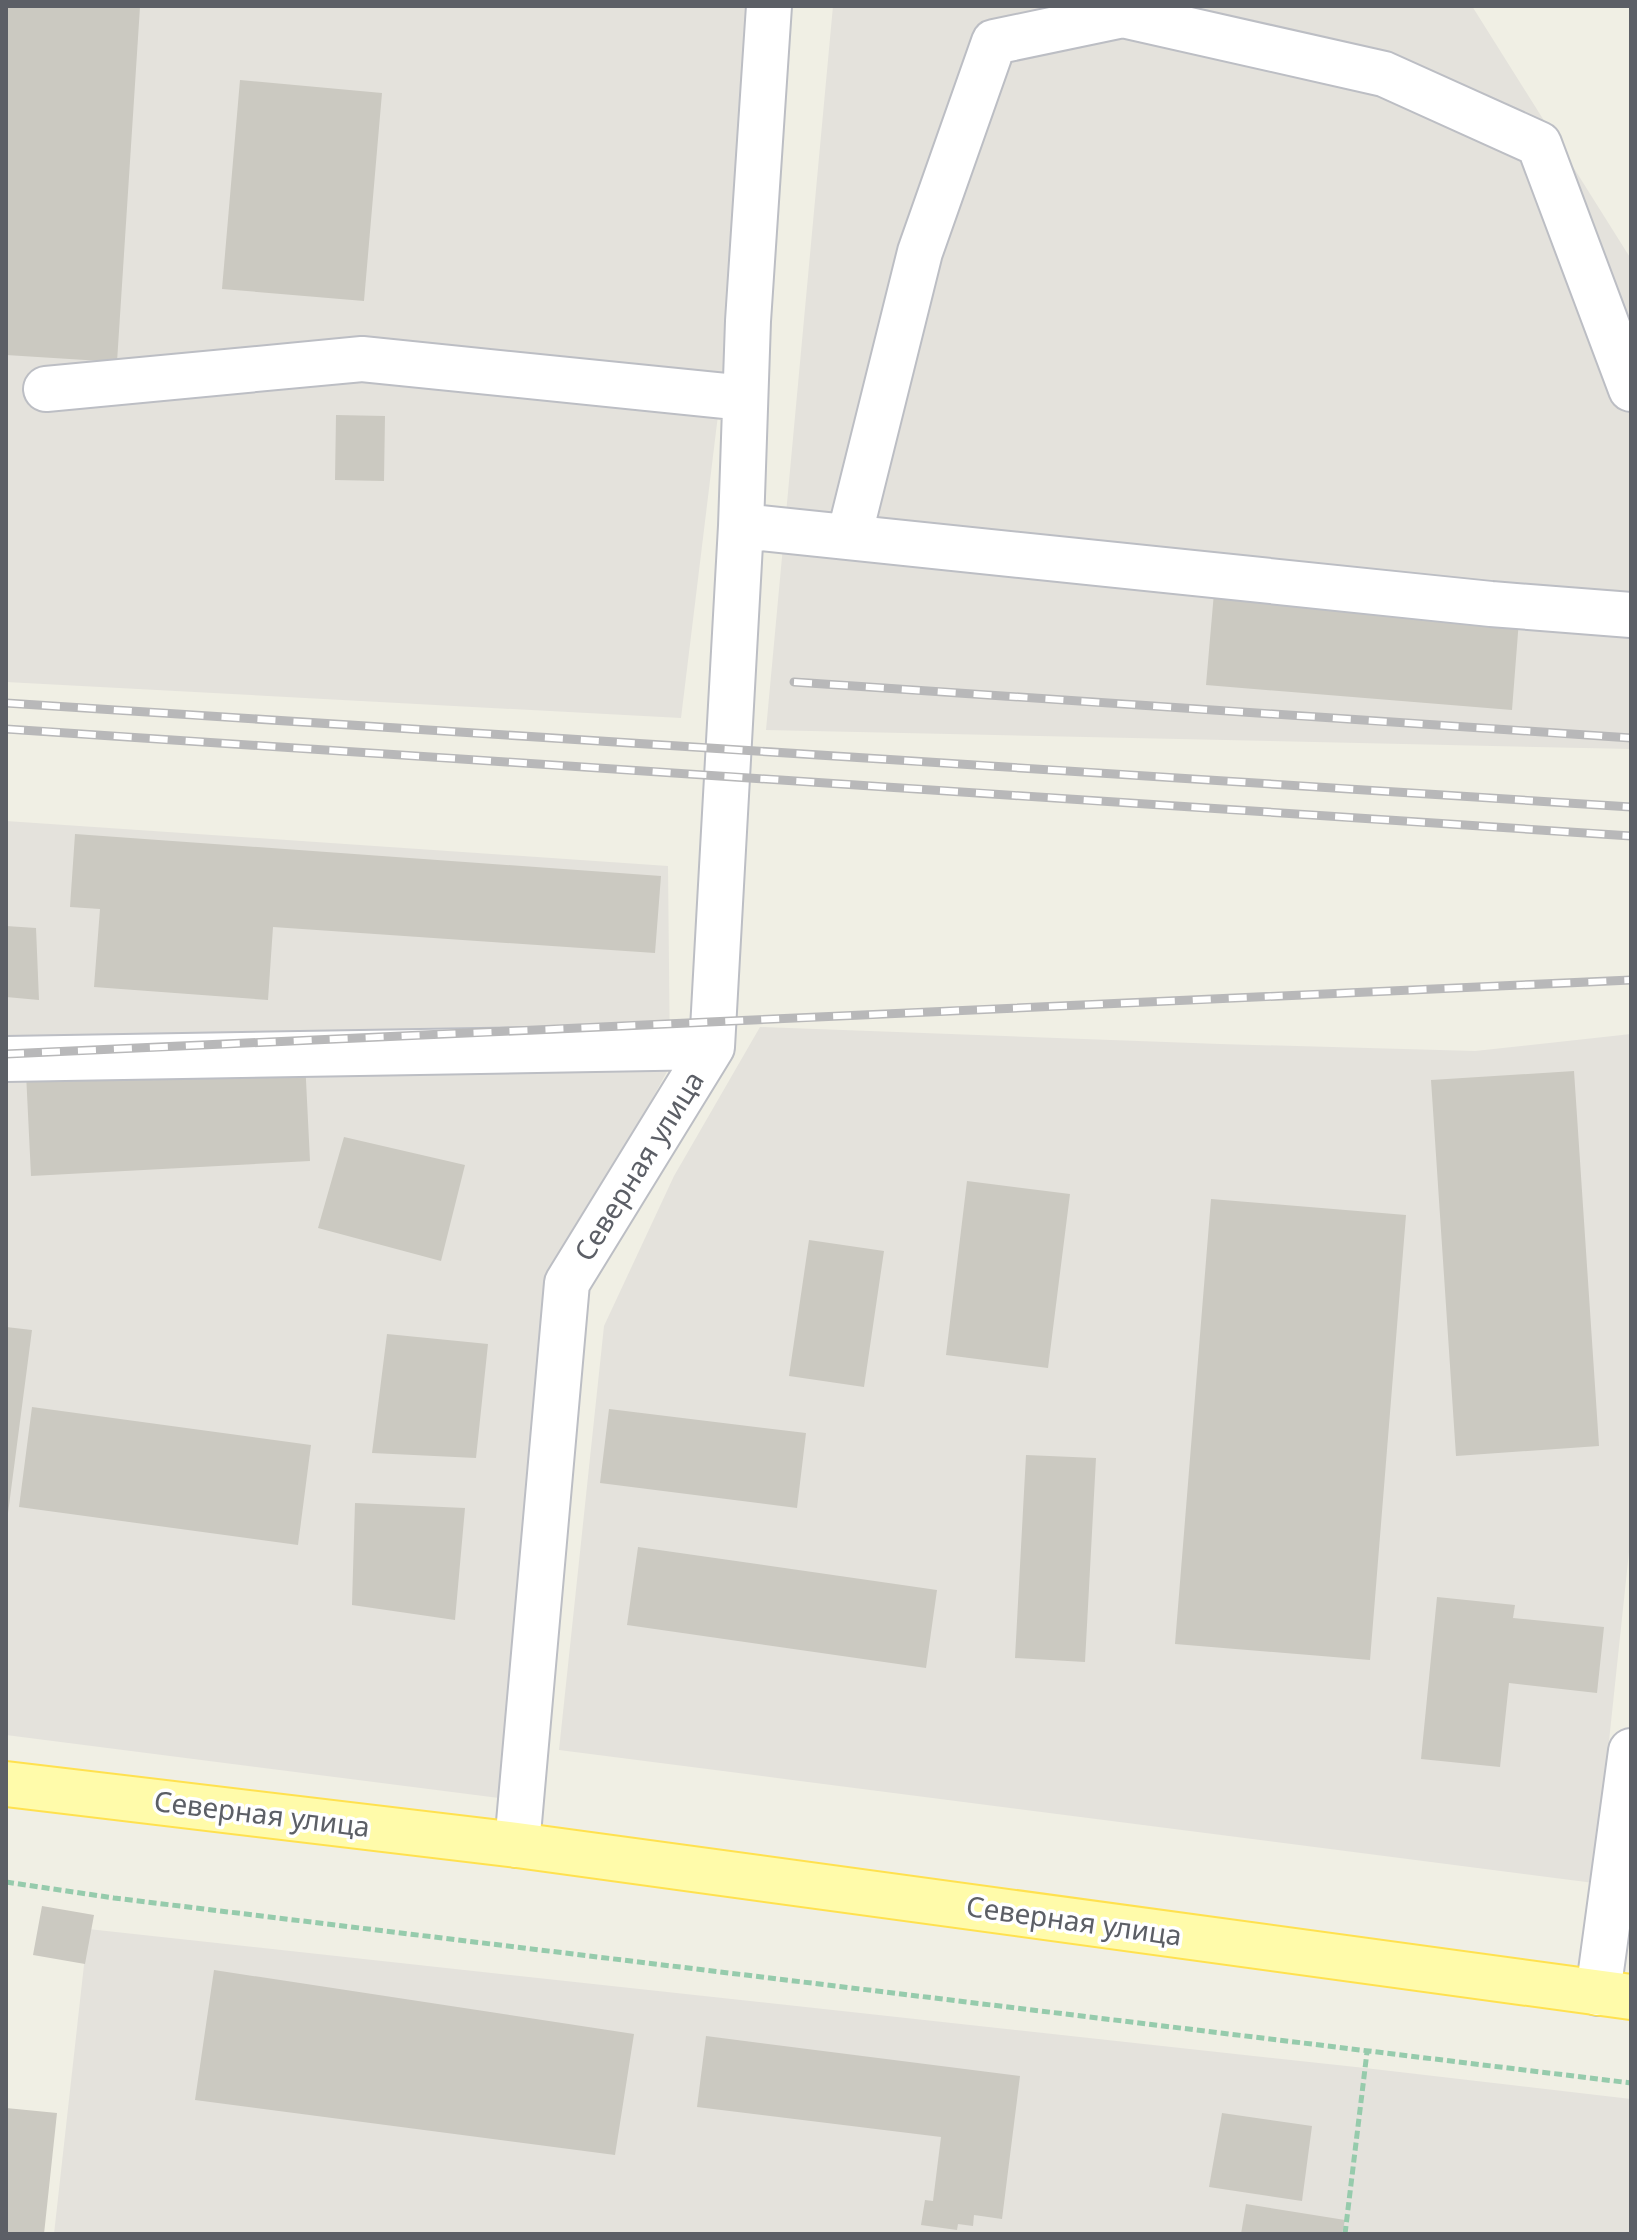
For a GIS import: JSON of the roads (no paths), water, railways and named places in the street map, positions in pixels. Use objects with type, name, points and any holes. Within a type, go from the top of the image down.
[{"type":"main road","name":"Северная улица","points":[[6,1784],[517,1845],[1614,1995]]},
{"type":"street","points":[[712,1047],[741,526],[748,321],[769,6]]},
{"type":"street","points":[[849,537],[920,252],[994,42],[1123,15],[1384,74],[1539,144],[1631,389]]},
{"type":"street","points":[[46,389],[362,359],[745,398]]},
{"type":"street","points":[[741,526],[1491,604],[1631,615]]},
{"type":"street","name":"Северная улица","points":[[6,1059],[712,1047]]},
{"type":"street","name":"Северная улица","points":[[517,1845],[567,1283],[712,1047]]},
{"type":"street","points":[[1614,1995],[1631,1751]]},
{"type":"railway","points":[[794,682],[1631,738]]},
{"type":"railway","points":[[6,703],[1631,807]]},
{"type":"railway","points":[[6,729],[1631,836]]},
{"type":"railway","points":[[6,1054],[1631,980]]}]
